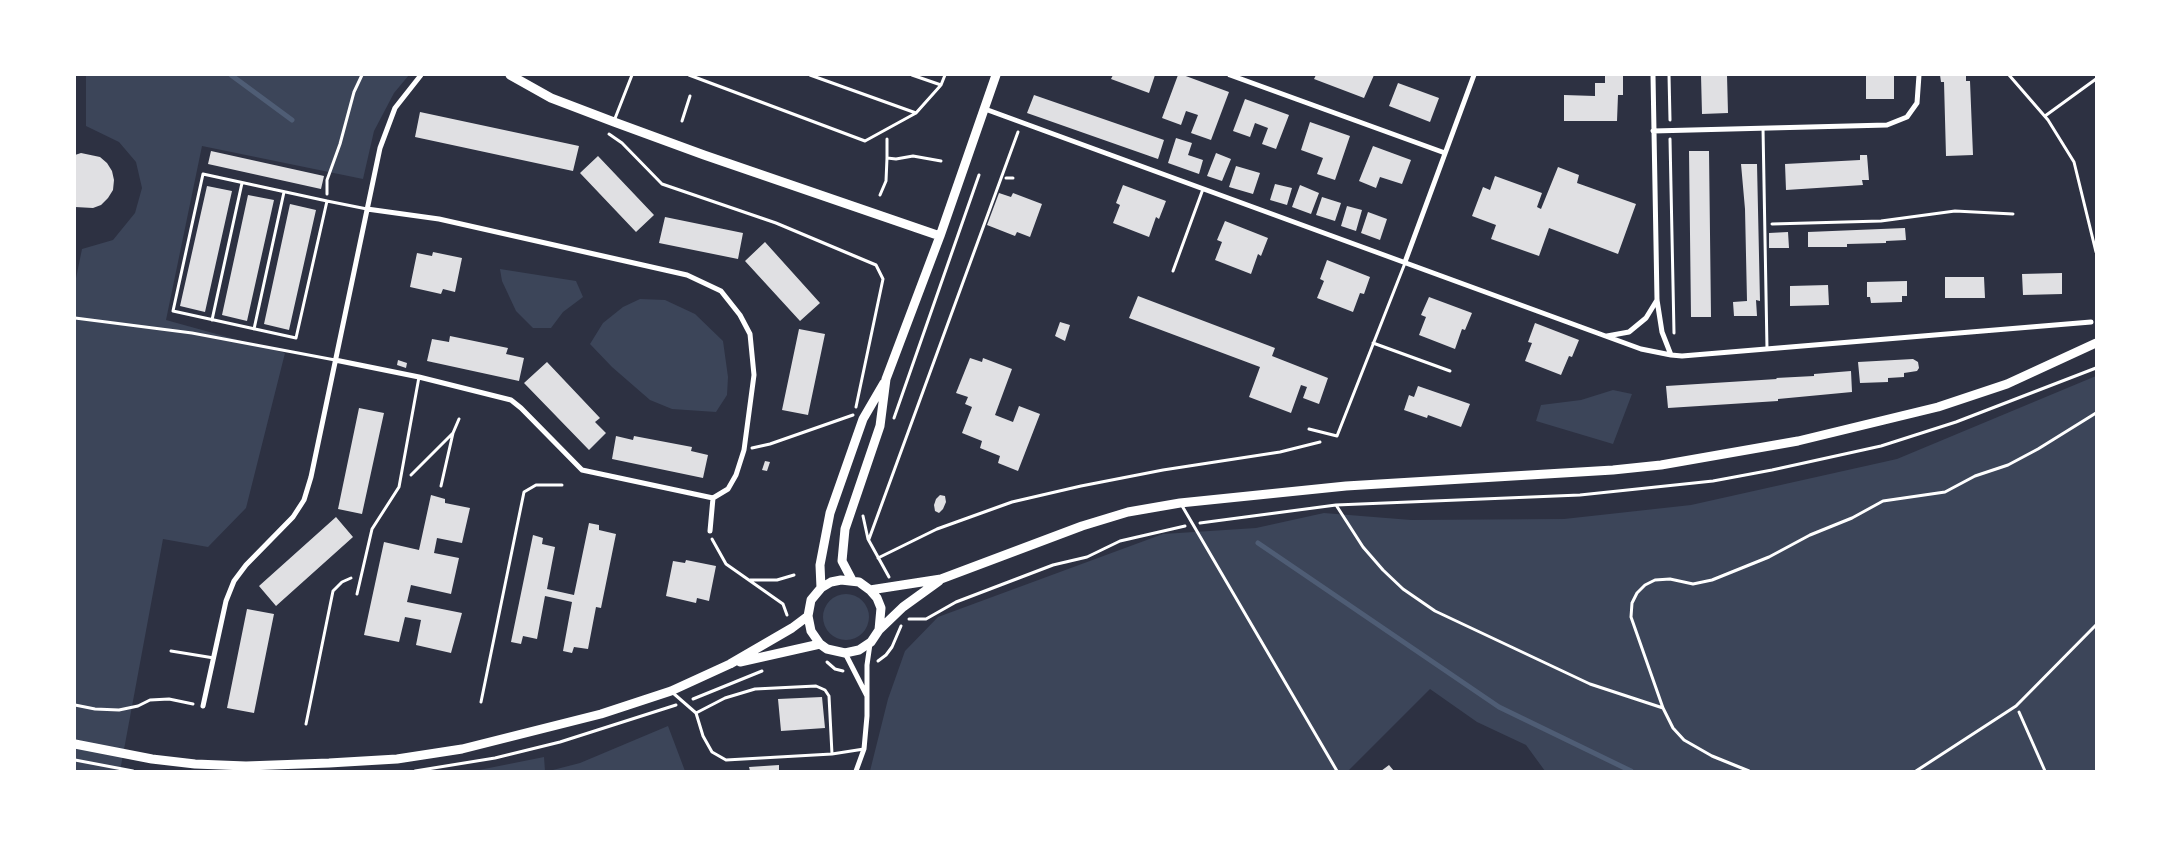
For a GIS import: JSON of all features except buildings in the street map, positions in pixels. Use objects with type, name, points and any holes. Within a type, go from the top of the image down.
[{"type":"street","points":[[204,706],[226,601],[234,580],[293,517],[304,500],[311,478],[386,127],[395,108],[421,75]]},
{"type":"street","points":[[510,75],[551,98],[614,122],[940,236]]},
{"type":"street","points":[[821,588],[820,565],[830,513],[863,419],[886,379],[940,236],[996,75]]},
{"type":"street","points":[[1230,75],[1445,153]]},
{"type":"street","points":[[1405,262],[1474,75]]},
{"type":"street","points":[[1653,75],[1657,300],[1662,332],[1671,355]]},
{"type":"street","points":[[1653,131],[1887,125],[1907,117],[1917,103],[1919,75]]},
{"type":"street","points":[[985,109],[1641,349],[1671,355],[1682,356],[2091,322]]},
{"type":"street","points":[[335,360],[419,377],[511,400],[582,470],[713,498],[728,489],[736,475],[744,450],[752,400],[753,349],[750,334],[740,315],[721,291],[687,275],[439,219],[367,209]]},
{"type":"street","points":[[1606,336],[1629,332],[1646,318],[1657,300]]},
{"type":"street","points":[[870,590],[941,579],[1082,526],[1128,512],[1180,503],[1346,486],[1612,470],[1704,459],[1798,441],[1938,407],[2007,384],[2096,343]]},
{"type":"street","points":[[852,580],[842,560],[845,528],[880,426],[886,379]]},
{"type":"street","points":[[710,531],[713,498]]},
{"type":"street","points":[[879,630],[880,608],[877,598],[870,590],[852,580],[836,581],[821,588],[811,600],[808,616],[811,631],[820,644],[836,652],[845,653],[859,650],[871,642],[879,630],[903,607],[941,579]]},
{"type":"street","points":[[75,744],[152,759],[195,764],[246,766],[397,759],[462,749],[601,714],[671,690],[730,664],[792,628],[808,616]]},
{"type":"street","points":[[856,771],[864,749],[867,665],[871,642]]},
{"type":"street","points":[[730,664],[820,644]]},
{"type":"street","points":[[845,653],[867,696]]},
{"type":"lane","points":[[614,122],[632,75]]},
{"type":"lane","points":[[689,75],[865,141],[916,113],[941,85],[945,75]]},
{"type":"lane","points":[[810,75],[916,113]]},
{"type":"lane","points":[[912,75],[941,85]]},
{"type":"lane","points":[[1763,127],[1767,349]]},
{"type":"lane","points":[[327,201],[296,338],[173,311],[203,174],[367,209]]},
{"type":"lane","points":[[212,320],[242,182]]},
{"type":"lane","points":[[1173,271],[1203,188]]},
{"type":"lane","points":[[254,329],[284,192]]},
{"type":"lane","points":[[1309,429],[1337,436],[1405,262]]},
{"type":"lane","points":[[75,318],[192,333],[335,360]]},
{"type":"lane","points":[[1373,343],[1450,371]]},
{"type":"lane","points":[[2096,343],[2096,348]]},
{"type":"lane","points":[[357,594],[372,529],[399,487],[419,377]]},
{"type":"lane","points":[[1180,503],[1337,771]]},
{"type":"lane","points":[[1916,771],[2016,706],[2096,625]]},
{"type":"lane","points":[[171,651],[214,658]]},
{"type":"lane","points":[[696,712],[725,698],[768,687],[811,686],[825,690],[829,696],[832,754]]},
{"type":"lane","points":[[671,690],[696,712],[702,736],[712,752],[726,760],[832,754],[864,749]]},
{"type":"path","points":[[327,201],[327,180],[340,144],[354,92],[362,75]]},
{"type":"path","points":[[1669,75],[1674,338]]},
{"type":"path","points":[[2009,75],[2045,116],[2074,162],[2096,252]]},
{"type":"path","points":[[2045,116],[2096,79]]},
{"type":"path","points":[[682,120],[690,96]]},
{"type":"path","points":[[1018,131],[868,539],[878,558],[937,528],[1012,502],[1080,486],[1163,470],[1280,452],[1337,436]]},
{"type":"path","points":[[606,133],[622,143],[662,184],[776,223],[876,265],[881,271],[882,284],[854,414],[770,444],[744,450]]},
{"type":"path","points":[[880,195],[886,181],[887,136]]},
{"type":"path","points":[[887,158],[913,156],[941,161]]},
{"type":"path","points":[[893,421],[979,175]]},
{"type":"path","points":[[1006,178],[1012,178]]},
{"type":"path","points":[[1764,225],[1882,220],[1955,211],[2014,214]]},
{"type":"path","points":[[878,661],[886,656],[903,623],[909,619],[932,618],[956,602],[1053,565],[1087,556],[1120,540],[1226,518],[1336,505],[1580,495],[1657,488],[1772,470],[1881,446],[1956,422],[2096,368]]},
{"type":"path","points":[[1748,771],[1689,744],[1673,728],[1663,708],[1631,617],[1632,603],[1637,593],[1645,585],[1655,580],[1670,579],[1693,584],[1712,580],[1769,557],[1810,535],[1852,518],[1883,501],[1946,492],[1975,476],[2008,465],[2096,413]]},
{"type":"path","points":[[441,486],[453,433],[459,419]]},
{"type":"path","points":[[399,487],[453,433]]},
{"type":"path","points":[[481,702],[524,492],[536,485],[562,486]]},
{"type":"path","points":[[1336,505],[1363,547],[1383,570],[1403,589],[1435,611],[1590,684],[1663,708]]},
{"type":"path","points":[[710,531],[710,536],[726,564],[783,604],[787,614]]},
{"type":"path","points":[[306,724],[333,591],[342,582],[362,570]]},
{"type":"path","points":[[749,580],[777,580],[794,575]]},
{"type":"path","points":[[75,705],[95,710],[119,710],[138,706],[150,700],[169,699],[204,706]]},
{"type":"path","points":[[2016,706],[2045,771]]},
{"type":"path","points":[[75,760],[133,771]]},
{"type":"shaded area","points":[[86,75],[409,75],[394,93],[374,131],[363,179],[202,146],[166,320],[285,353],[246,508],[208,547],[163,539],[120,771],[75,771],[75,283],[82,249],[113,240],[135,213],[142,188],[136,162],[119,142],[86,126]]},
{"type":"shaded area","points":[[500,269],[576,281],[583,297],[563,312],[551,328],[533,328],[516,311],[502,281]]},
{"type":"shaded area","points":[[640,299],[665,300],[695,314],[723,341],[728,377],[727,395],[716,412],[672,409],[650,400],[612,367],[590,344],[603,323],[623,307]]},
{"type":"shaded area","points":[[2096,376],[2096,771],[1545,771],[1526,745],[1477,722],[1430,689],[1348,771],[870,771],[888,699],[905,651],[938,617],[1163,534],[1256,528],[1324,513],[1411,520],[1564,519],[1691,505],[1897,459]]},
{"type":"shaded area","points":[[1613,390],[1632,394],[1613,444],[1536,421],[1541,405],[1581,400]]},
{"type":"shaded area","points":[[846,594],[859,598],[865,604],[869,617],[865,630],[859,636],[846,640],[833,636],[827,630],[823,617],[827,604],[833,598]]},
{"type":"shaded area","points":[[668,726],[685,771],[549,771],[580,763]]},
{"type":"shaded area","points":[[544,757],[545,771],[474,771]]},
{"type":"waterway","points":[[231,75],[292,120]]},
{"type":"waterway","points":[[1258,543],[1499,707],[1631,771]]}]
